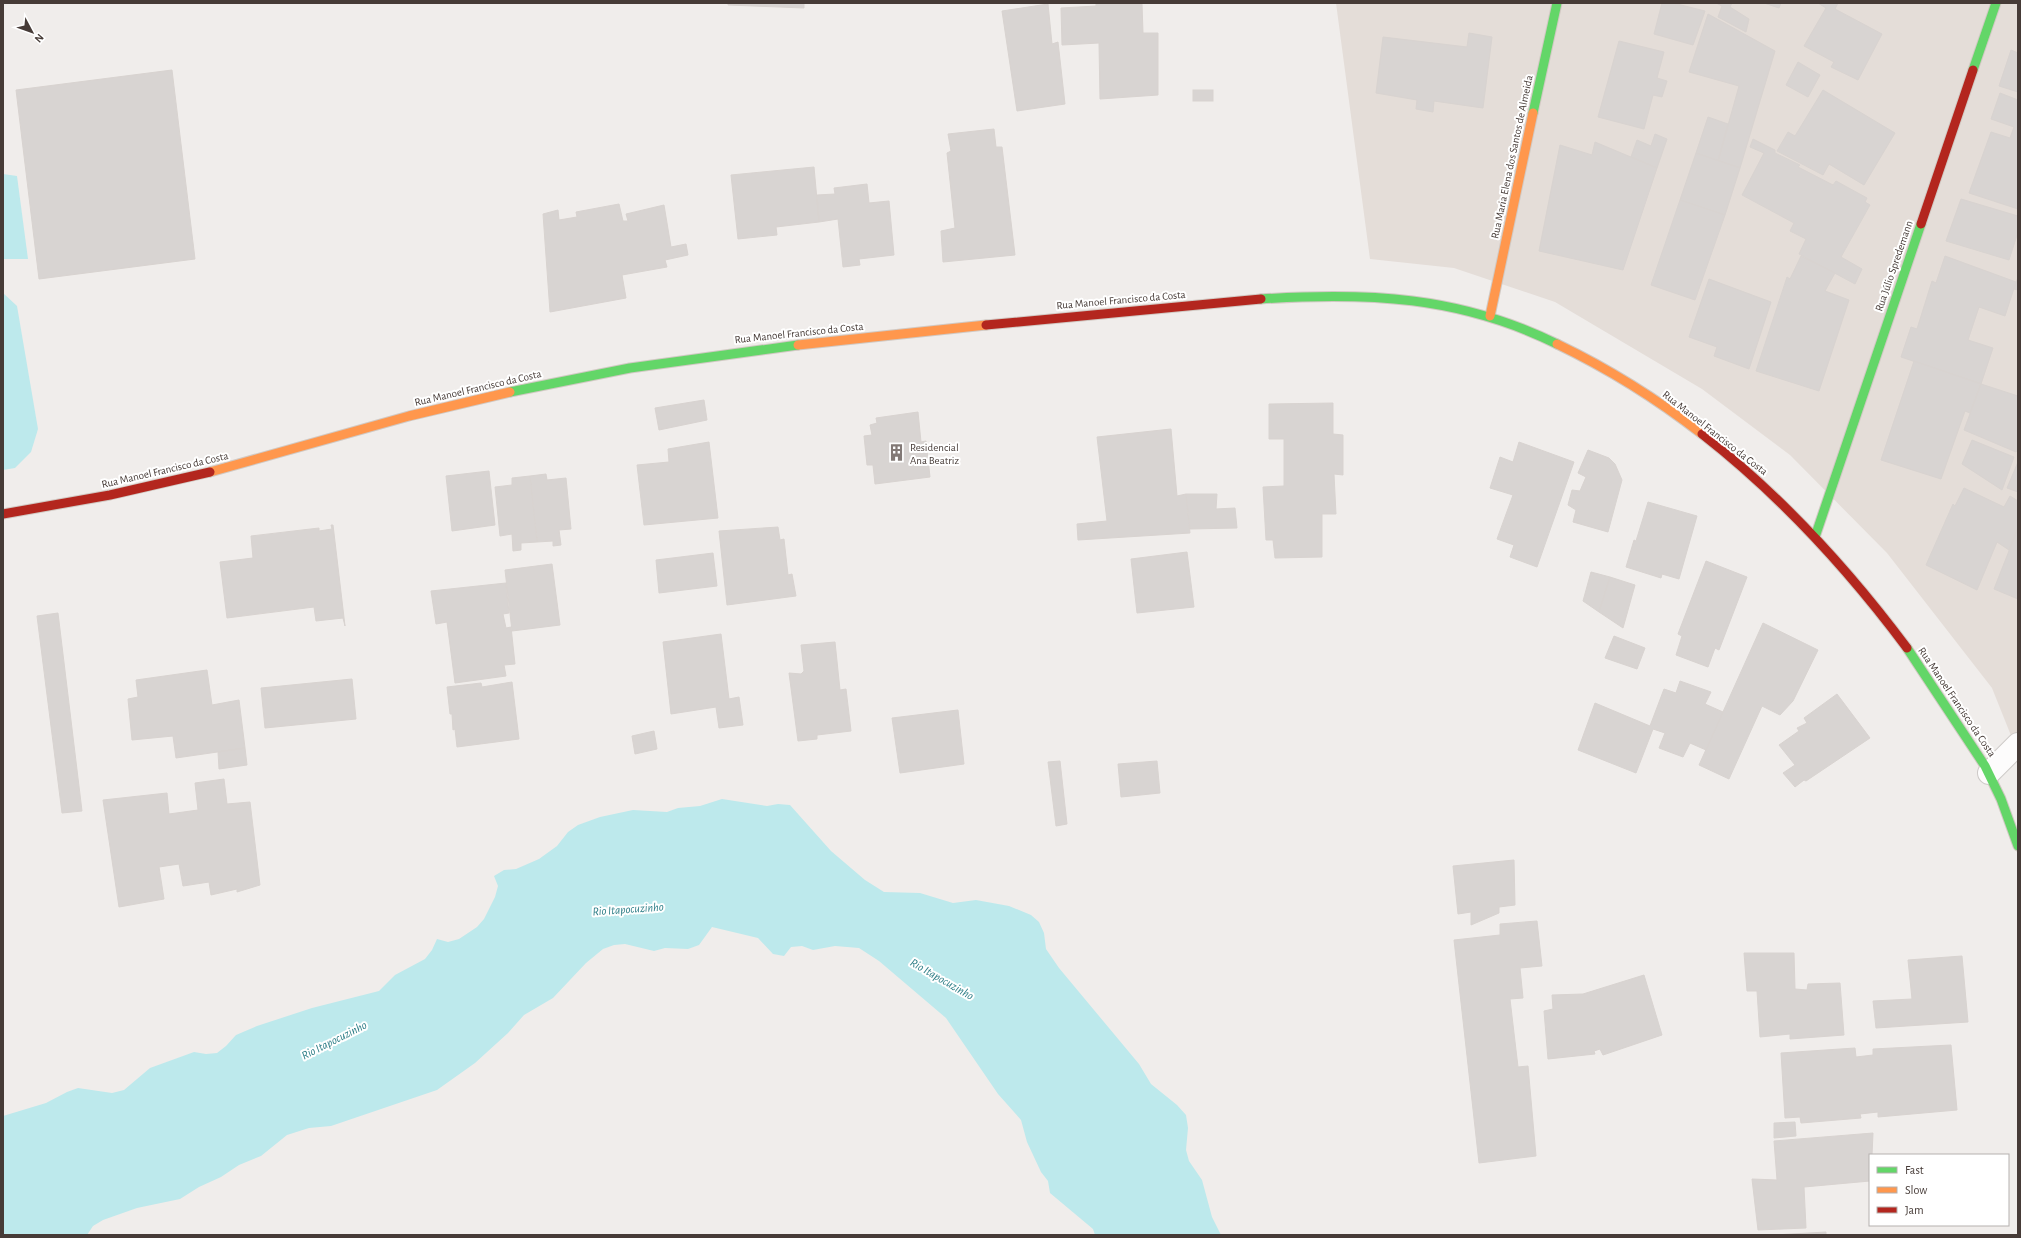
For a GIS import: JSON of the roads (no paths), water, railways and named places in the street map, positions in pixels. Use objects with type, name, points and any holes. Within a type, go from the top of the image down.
[{"type":"main road","name":"Rua Maria Elena dos Santos de Almeida","points":[[1490,316],[1557,3]]},
{"type":"main road","name":"Rua Júlio Spredemann","points":[[1815,537],[1996,3]]},
{"type":"main road","name":"Rua Manoel Francisco da Costa","points":[[3,514],[156,486],[475,399],[566,379],[697,357],[977,326],[1271,298],[1392,297],[1447,305],[1490,316],[1548,339],[1609,370],[1671,411],[1732,459],[1769,491],[1815,537],[1851,578],[1893,629],[1936,688],[1989,772],[2006,812],[2018,846]]},
{"type":"street","points":[[1989,772],[2018,744]]},
{"type":"water","points":[[3,174],[17,176],[28,259],[3,259]]},
{"type":"water","points":[[3,293],[17,306],[38,429],[31,452],[15,468],[3,470]]},
{"type":"water","name":"Rio Itapocuzinho","points":[[722,799],[767,806],[778,804],[790,805],[831,851],[865,880],[884,892],[920,893],[953,903],[976,900],[1009,906],[1031,915],[1039,922],[1044,933],[1046,949],[1059,968],[1139,1064],[1151,1084],[1177,1105],[1186,1115],[1188,1128],[1186,1150],[1189,1161],[1202,1180],[1212,1217],[1221,1235],[1095,1235],[1093,1229],[1050,1193],[1048,1181],[1041,1172],[1027,1142],[1021,1120],[998,1094],[946,1018],[879,961],[859,948],[835,946],[813,950],[802,946],[791,947],[784,956],[773,954],[758,938],[712,927],[699,945],[688,949],[665,948],[654,951],[625,944],[614,945],[603,949],[586,963],[553,998],[524,1015],[508,1033],[475,1063],[437,1090],[331,1126],[309,1128],[287,1135],[261,1156],[239,1165],[221,1177],[199,1187],[180,1199],[137,1208],[103,1220],[93,1226],[87,1235],[3,1235],[3,1116],[46,1103],[78,1088],[112,1093],[124,1090],[150,1068],[194,1052],[206,1054],[217,1053],[236,1035],[257,1026],[312,1008],[379,991],[395,975],[425,959],[432,950],[437,939],[448,942],[459,939],[477,927],[484,919],[495,897],[498,886],[494,876],[504,870],[516,869],[539,859],[557,846],[568,832],[578,825],[600,817],[633,810],[667,812],[678,808],[700,806]]},
{"type":"place","name":"Residencial Ana Beatriz","points":[[897,453]]}]
